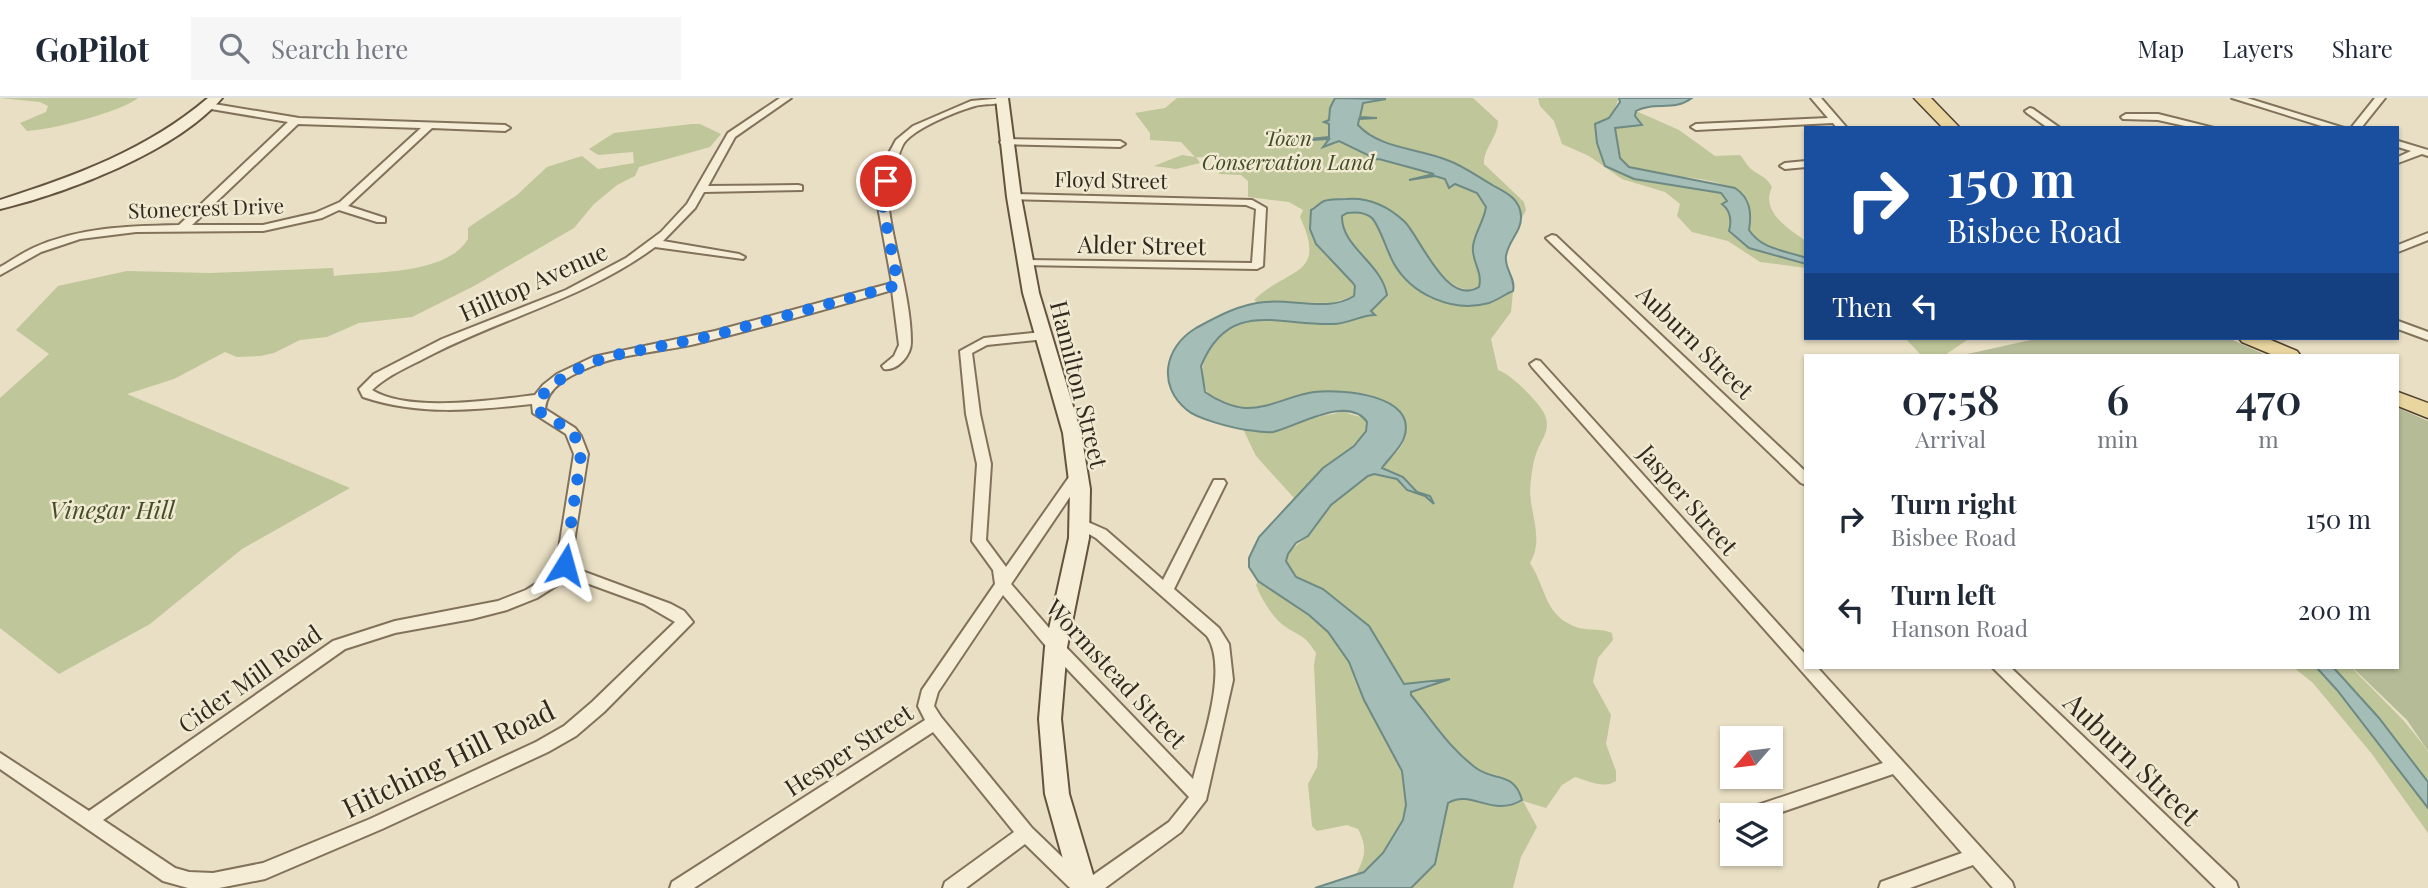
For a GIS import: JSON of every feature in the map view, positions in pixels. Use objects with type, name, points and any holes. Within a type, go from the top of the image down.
[{"type":"main road","points":[[1922,98],[1950,126]]},
{"type":"main road","name":"Hamilton Street","points":[[1001,99],[1005,142],[1026,263],[1042,336],[1066,413],[1079,473],[1081,524],[1056,647],[1050,719],[1054,768],[1063,822],[1083,888]]},
{"type":"main road","points":[[0,205],[114,164],[173,133],[212,102]]},
{"type":"main road","points":[[2254,340],[2288,354]]},
{"type":"main road","points":[[2399,398],[2428,411]]},
{"type":"street","name":"Hilltop Avenue","points":[[540,399],[425,405],[378,398],[366,392],[370,384],[399,366],[472,330],[592,282],[630,260],[678,221],[701,189],[731,135],[786,98]]},
{"type":"street","points":[[1816,98],[1839,124]]},
{"type":"street","points":[[2237,98],[2264,101],[2333,126]]},
{"type":"street","points":[[2358,126],[2380,98]]},
{"type":"street","points":[[888,366],[904,351],[898,285],[883,207],[890,165],[898,146],[916,128],[948,113],[974,103],[1001,99]]},
{"type":"street","points":[[212,102],[295,121],[505,128]]},
{"type":"street","points":[[2030,111],[2052,126]]},
{"type":"street","points":[[2126,117],[2158,117],[2200,126]]},
{"type":"street","points":[[183,228],[295,121]]},
{"type":"street","points":[[1696,127],[1839,124]]},
{"type":"street","name":"Stonecrest Drive","points":[[0,272],[37,250],[65,239],[109,231],[278,227],[311,219],[340,207],[430,125]]},
{"type":"street","points":[[1005,142],[1120,144]]},
{"type":"street","points":[[2399,144],[2424,152]]},
{"type":"street","points":[[2399,160],[2424,152]]},
{"type":"street","points":[[1785,166],[1804,164]]},
{"type":"street","points":[[701,189],[798,188]]},
{"type":"street","name":"Floyd Street","points":[[1014,197],[1248,202],[1261,208],[1257,266]]},
{"type":"street","points":[[340,207],[381,220]]},
{"type":"street","points":[[2399,249],[2428,236]]},
{"type":"street","name":"Auburn Street","points":[[1552,238],[1804,478]]},
{"type":"street","points":[[654,243],[739,257]]},
{"type":"street","name":"Alder Street","points":[[1026,263],[1257,266]]},
{"type":"street","points":[[568,571],[564,561],[581,454],[579,441],[570,429],[540,412],[540,399],[548,388],[571,372],[606,357],[711,336],[898,285]]},
{"type":"street","points":[[2399,325],[2428,336]]},
{"type":"street","name":"Wormstead Street","points":[[1042,336],[984,342],[967,351],[972,403],[984,464],[979,541],[1000,569],[1002,583],[1056,647],[1198,795]]},
{"type":"street","name":"Jasper Street","points":[[1536,364],[1804,663]]},
{"type":"street","name":"Hesper Street","points":[[679,888],[935,722],[926,706],[930,690],[1079,473]]},
{"type":"street","points":[[1166,589],[1219,483]]},
{"type":"street","points":[[1081,524],[1101,534],[1213,632],[1221,644],[1225,680],[1198,795],[1175,827],[1090,888]]},
{"type":"street","name":"Hitching Hill Road","points":[[90,820],[153,866],[170,875],[190,880],[226,880],[252,875],[292,860],[542,747],[570,731],[598,707],[685,622],[682,617],[663,607],[568,571]]},
{"type":"street","name":"Cider Mill Road","points":[[90,820],[338,645],[379,630],[501,606],[538,591],[568,571]]},
{"type":"street","name":"Jasper Street","points":[[1809,669],[2005,888]]},
{"type":"street","name":"Auburn Street","points":[[2002,669],[2229,888]]},
{"type":"street","points":[[935,722],[1026,833],[1083,888]]},
{"type":"street","points":[[0,760],[90,820]]},
{"type":"street","points":[[1783,803],[1896,766]]},
{"type":"street","points":[[952,888],[1026,833]]},
{"type":"street","points":[[1888,888],[1976,856]]},
{"type":"green space","points":[[0,98],[138,98],[116,109],[85,119],[27,131],[20,123],[46,112],[48,106],[40,102]]},
{"type":"green space","name":"Town Conservation Land","points":[[1177,98],[1335,98],[1329,115],[1446,175],[1480,195],[1488,205],[1475,260],[1480,272],[1479,287],[1468,290],[1443,277],[1419,251],[1393,215],[1317,205],[1311,210],[1313,238],[1355,286],[1354,296],[1332,303],[1257,302],[1254,300],[1267,289],[1300,269],[1307,261],[1307,236],[1300,217],[1303,210],[1289,202],[1248,197],[1248,181],[1241,175],[1219,174],[1218,158],[1196,157],[1200,163],[1176,169],[1154,166],[1182,155],[1195,157],[1181,142],[1150,140],[1150,133],[1135,113],[1165,108]]},
{"type":"green space","points":[[1374,98],[1473,98],[1498,121],[1484,164],[1524,202],[1526,210],[1520,222],[1519,209],[1509,195],[1457,164],[1387,143],[1367,133],[1358,125],[1359,119],[1373,118],[1359,117],[1363,103],[1379,99]]},
{"type":"green space","points":[[1538,98],[1619,98],[1598,148],[1605,165],[1634,179],[1709,185],[1736,197],[1729,231],[1749,248],[1804,263],[1804,268],[1760,262],[1728,241],[1692,232],[1677,216],[1680,204],[1665,192],[1622,179],[1589,156],[1562,144],[1554,121],[1540,106]]},
{"type":"green space","points":[[1636,111],[1679,130],[1715,156],[1740,155],[1751,169],[1770,183],[1772,187],[1769,196],[1773,212],[1804,239],[1804,257],[1768,245],[1755,237],[1749,230],[1749,210],[1741,196],[1727,186],[1634,170],[1616,157],[1613,126],[1634,115]]},
{"type":"green space","name":"Vinegar Hill","points":[[700,124],[721,134],[710,147],[639,167],[635,176],[617,185],[594,204],[574,228],[474,286],[412,317],[359,323],[327,337],[300,340],[274,353],[260,356],[237,357],[225,352],[174,379],[127,394],[350,488],[242,549],[150,624],[59,674],[0,628],[0,398],[49,354],[16,330],[58,286],[127,271],[210,273],[333,268],[334,276],[425,266],[443,260],[457,251],[468,239],[468,228],[517,195],[547,167],[582,156],[598,169],[634,163],[633,152],[598,155],[589,149],[614,133]]},
{"type":"green space","points":[[1347,213],[1363,214],[1372,218],[1401,274],[1410,284],[1434,299],[1476,305],[1492,302],[1513,291],[1511,312],[1491,339],[1498,370],[1511,377],[1533,398],[1544,412],[1547,423],[1532,473],[1530,491],[1536,543],[1530,563],[1548,601],[1559,617],[1579,628],[1612,633],[1613,640],[1598,658],[1593,682],[1611,715],[1606,744],[1616,771],[1616,781],[1601,784],[1575,777],[1562,785],[1546,808],[1523,801],[1537,827],[1521,857],[1513,888],[1411,888],[1435,864],[1448,803],[1461,798],[1499,807],[1497,775],[1482,771],[1458,755],[1411,695],[1411,692],[1450,679],[1404,684],[1372,632],[1323,589],[1296,577],[1286,561],[1290,552],[1335,502],[1398,451],[1406,432],[1403,418],[1396,408],[1385,401],[1342,391],[1315,392],[1256,407],[1233,407],[1212,398],[1203,380],[1202,369],[1212,345],[1224,332],[1237,325],[1268,319],[1337,324],[1373,315],[1371,311],[1386,295],[1377,274],[1354,247],[1343,228],[1342,216]]},
{"type":"green space","points":[[1907,340],[1967,340],[1946,354],[1920,354]]},
{"type":"green space","points":[[2031,340],[2232,340],[2264,354],[1968,354]]},
{"type":"green space","points":[[2399,408],[2428,421],[2428,751],[2407,720],[2354,669],[2399,669]]},
{"type":"green space","points":[[1343,412],[1364,418],[1367,422],[1362,437],[1322,470],[1295,499],[1256,456],[1243,429],[1274,432],[1301,420]]},
{"type":"green space","points":[[1258,581],[1309,615],[1328,632],[1349,662],[1415,784],[1399,839],[1371,867],[1355,876],[1364,853],[1358,829],[1347,825],[1317,831],[1312,826],[1308,784],[1317,767],[1318,755],[1314,665],[1316,653],[1305,639],[1281,624],[1272,614],[1258,591]]},
{"type":"green space","points":[[2296,669],[2318,669],[2337,690],[2428,808],[2428,833],[2372,754],[2313,683]]},
{"type":"green space","points":[[2335,669],[2353,669],[2404,721],[2428,752],[2428,782],[2379,718]]},
{"type":"water","points":[[1335,98],[1386,99],[1363,103],[1360,117],[1377,118],[1359,119],[1358,125],[1377,139],[1436,156],[1465,168],[1512,197],[1521,216],[1506,256],[1513,291],[1489,303],[1461,305],[1434,299],[1411,284],[1393,262],[1372,218],[1363,214],[1347,213],[1342,216],[1343,227],[1354,246],[1377,273],[1387,295],[1371,311],[1375,315],[1333,324],[1275,320],[1241,323],[1226,331],[1212,345],[1201,366],[1205,392],[1235,406],[1254,408],[1314,392],[1342,392],[1375,397],[1389,403],[1400,412],[1406,423],[1402,442],[1382,468],[1403,477],[1417,492],[1430,496],[1434,504],[1425,496],[1407,490],[1397,479],[1374,474],[1368,476],[1331,505],[1308,536],[1296,543],[1286,561],[1296,577],[1323,589],[1369,626],[1404,684],[1450,679],[1411,692],[1411,695],[1466,760],[1483,772],[1509,781],[1519,791],[1522,800],[1511,805],[1492,805],[1465,799],[1448,803],[1435,864],[1411,888],[1315,888],[1364,872],[1383,853],[1403,820],[1406,805],[1402,771],[1364,700],[1349,662],[1328,632],[1309,615],[1258,581],[1249,567],[1249,558],[1259,537],[1323,468],[1354,446],[1366,431],[1367,422],[1358,414],[1348,411],[1322,415],[1273,432],[1233,427],[1207,420],[1187,410],[1177,400],[1168,379],[1171,356],[1185,336],[1229,311],[1265,302],[1322,304],[1344,301],[1354,296],[1355,286],[1316,244],[1310,229],[1311,210],[1324,201],[1363,199],[1385,207],[1405,222],[1446,280],[1456,288],[1467,291],[1479,287],[1473,246],[1486,207],[1477,193],[1455,184],[1449,188],[1445,179],[1435,176],[1409,180],[1434,174],[1379,159],[1365,161],[1370,157],[1368,155],[1339,141],[1323,147],[1329,139],[1291,141],[1329,137],[1329,124],[1324,122],[1329,120],[1330,108]]},
{"type":"water","points":[[1619,98],[1692,98],[1678,105],[1643,108],[1636,111],[1635,116],[1642,125],[1615,128],[1620,158],[1629,167],[1735,188],[1747,201],[1750,211],[1749,230],[1754,237],[1767,246],[1804,257],[1804,263],[1749,248],[1729,231],[1730,216],[1722,204],[1727,201],[1721,193],[1634,179],[1605,166],[1597,143],[1595,124],[1609,118],[1620,102]]},
{"type":"water","points":[[2318,669],[2335,669],[2379,718],[2428,782],[2428,808]]},
{"type":"route","points":[[565,565],[581,454],[579,441],[570,429],[538,410],[543,392],[571,372],[606,357],[687,342],[898,285],[883,207],[886,181]]}]
